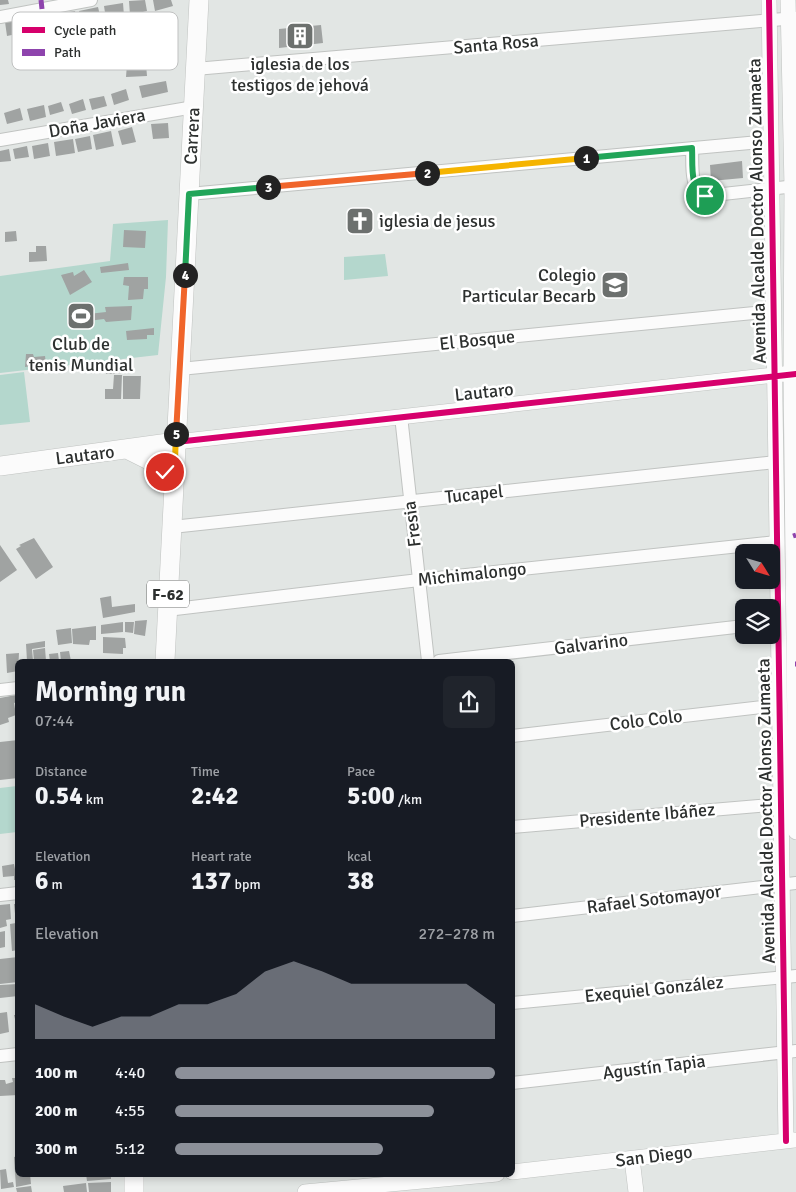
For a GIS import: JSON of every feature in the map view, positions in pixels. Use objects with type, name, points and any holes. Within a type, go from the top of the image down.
[{"type":"main road","name":"Carrera","points":[[165,659],[199,0]]},
{"type":"main road","name":"Lautaro","points":[[0,466],[129,450],[176,442]]},
{"type":"main road","points":[[129,450],[159,465],[174,485]]},
{"type":"main road","points":[[134,1177],[134,1192]]},
{"type":"street","points":[[18,12],[42,5],[92,0]]},
{"type":"street","name":"Avenida Alcalde Doctor Alonso Zumaeta","points":[[769,0],[777,542],[775,599]]},
{"type":"street","name":"Avenida Alcalde Doctor Alonso Zumaeta","points":[[788,0],[792,19],[794,186],[795,664],[790,752],[781,804],[789,884],[791,1140]]},
{"type":"street","name":"Santa Rosa","points":[[196,69],[792,19]]},
{"type":"street","name":"Doña Javiera","points":[[0,140],[194,107]]},
{"type":"street","points":[[189,194],[771,141]]},
{"type":"street","points":[[692,148],[694,185],[698,193],[705,196],[794,186]]},
{"type":"street","name":"El Bosque","points":[[180,369],[774,311]]},
{"type":"street","name":"Lautaro","points":[[176,442],[794,374]]},
{"type":"street","name":"Fresia","points":[[401,416],[428,659]]},
{"type":"street","name":"Tucapel","points":[[172,526],[776,462]]},
{"type":"street","points":[[776,501],[795,499]]},
{"type":"street","name":"Michimalongo","points":[[167,610],[418,580],[777,542]]},
{"type":"street","points":[[780,624],[795,625]]},
{"type":"street","name":"Galvarino","points":[[455,659],[735,627]]},
{"type":"street","name":"Avenida Alcalde Doctor Alonso Zumaeta","points":[[775,644],[779,705],[790,752],[796,832]]},
{"type":"street","points":[[0,690],[15,688]]},
{"type":"street","name":"Colo Colo","points":[[515,736],[779,705]]},
{"type":"street","name":"Presidente Ibáñez","points":[[515,826],[781,804]]},
{"type":"street","name":"Rafael Sotomayor","points":[[515,916],[789,884]]},
{"type":"street","points":[[0,895],[15,893]]},
{"type":"street","name":"Exequiel González","points":[[515,1003],[790,976]]},
{"type":"street","name":"Agustín Tapia","points":[[515,1083],[790,1051]]},
{"type":"street","points":[[0,1056],[15,1054]]},
{"type":"street","name":"San Diego","points":[[515,1172],[791,1140]]},
{"type":"street","points":[[632,1159],[636,1192]]},
{"type":"street","points":[[305,1192],[398,1179],[438,1177]]},
{"type":"green space","name":"Club de tenis Mundial","points":[[168,220],[166,277],[158,355],[0,373],[0,276],[110,261],[113,224]]},
{"type":"green space","points":[[385,254],[388,276],[344,280],[344,257]]},
{"type":"green space","points":[[24,372],[30,422],[0,425],[0,375]]},
{"type":"green space","points":[[15,786],[15,832],[0,834],[0,788]]},
{"type":"building","points":[[0,0],[8,0],[9,4],[0,5]]},
{"type":"building","points":[[145,0],[147,11],[130,12],[129,1]]},
{"type":"building","points":[[153,0],[171,0],[173,6],[155,11]]},
{"type":"building","points":[[123,3],[124,12],[105,12],[104,6]]},
{"type":"building","points":[[98,7],[99,12],[79,12]]},
{"type":"building","points":[[12,21],[12,35],[7,36],[5,22]]},
{"type":"building","name":"iglesia de los testigos de jehová","points":[[321,25],[323,43],[279,48],[279,29]]},
{"type":"building","points":[[127,70],[146,70],[147,76],[126,77]]},
{"type":"building","points":[[166,81],[168,92],[142,98],[139,86]]},
{"type":"building","points":[[126,89],[129,100],[114,105],[111,94]]},
{"type":"building","points":[[104,96],[107,106],[92,110],[89,99]]},
{"type":"building","points":[[83,99],[86,110],[72,114],[69,104]]},
{"type":"building","points":[[61,102],[64,111],[50,115],[48,106]]},
{"type":"building","points":[[44,105],[46,117],[30,121],[27,109]]},
{"type":"building","points":[[20,108],[23,120],[7,124],[4,113]]},
{"type":"building","points":[[168,123],[169,138],[153,139],[151,124]]},
{"type":"building","points":[[132,127],[136,142],[122,145],[118,131]]},
{"type":"building","points":[[111,131],[114,146],[96,150],[93,135]]},
{"type":"building","points":[[90,136],[92,149],[78,152],[75,139]]},
{"type":"building","points":[[73,139],[75,153],[56,156],[54,142]]},
{"type":"building","points":[[48,143],[50,156],[34,159],[32,146]]},
{"type":"building","points":[[27,146],[29,157],[15,159],[13,149]]},
{"type":"building","points":[[9,149],[11,161],[0,162],[0,151]]},
{"type":"building","points":[[742,161],[743,178],[711,181],[710,165]]},
{"type":"building","points":[[124,230],[146,231],[145,248],[123,247]]},
{"type":"building","points":[[16,231],[17,241],[5,242],[5,232]]},
{"type":"building","points":[[36,246],[46,246],[47,261],[29,262],[29,252],[36,252]]},
{"type":"building","points":[[128,263],[129,270],[101,273],[100,267]]},
{"type":"building","points":[[84,270],[92,282],[70,295],[61,275],[73,272],[74,276]]},
{"type":"building","points":[[124,277],[148,277],[148,289],[144,289],[143,299],[128,300],[129,286],[123,285]]},
{"type":"building","points":[[132,306],[131,320],[106,322],[104,319],[88,321],[88,314],[106,312],[105,307]]},
{"type":"building","points":[[154,328],[154,335],[147,335],[147,339],[127,340],[126,331]]},
{"type":"building","points":[[26,354],[33,354],[34,357],[45,356],[46,364],[25,367]]},
{"type":"building","points":[[121,362],[122,373],[106,374],[106,364]]},
{"type":"building","points":[[114,375],[122,375],[121,399],[105,399],[105,389],[113,389]]},
{"type":"building","points":[[123,376],[141,376],[140,399],[123,399]]},
{"type":"building","points":[[34,538],[53,567],[36,579],[16,549],[21,546],[19,545]]},
{"type":"building","points":[[0,545],[17,570],[0,582]]},
{"type":"building","points":[[111,596],[112,607],[135,604],[135,612],[103,618],[100,598]]},
{"type":"building","points":[[147,620],[145,636],[134,634],[135,621]]},
{"type":"building","points":[[123,622],[123,632],[101,634],[101,625]]},
{"type":"building","points":[[125,622],[134,622],[133,633],[125,632]]},
{"type":"building","points":[[96,626],[96,640],[90,640],[89,645],[73,644],[72,629]]},
{"type":"building","points":[[71,628],[72,643],[58,645],[56,630]]},
{"type":"building","points":[[103,637],[125,638],[126,648],[123,648],[123,654],[103,653]]},
{"type":"building","points":[[45,641],[45,647],[32,649],[33,659],[27,659],[26,644]]},
{"type":"building","points":[[45,648],[46,659],[34,659],[33,650]]},
{"type":"building","points":[[69,651],[71,659],[61,659],[60,652]]},
{"type":"building","points":[[19,653],[19,659],[15,659],[15,672],[7,673],[6,654]]},
{"type":"building","points":[[58,653],[59,659],[50,659],[49,654]]},
{"type":"building","points":[[15,695],[15,715],[8,718],[9,722],[0,725],[0,698]]},
{"type":"building","points":[[15,740],[15,778],[0,780],[0,742]]},
{"type":"building","points":[[14,864],[15,880],[14,876],[3,877],[2,866]]},
{"type":"building","points":[[10,904],[11,919],[6,920],[7,926],[0,928],[0,905]]},
{"type":"building","points":[[15,923],[15,950],[12,951],[10,924]]},
{"type":"building","points":[[5,931],[5,947],[0,948],[0,932]]},
{"type":"building","points":[[15,957],[15,982],[0,984],[0,959]]},
{"type":"building","points":[[15,984],[15,996],[0,998],[0,985]]},
{"type":"building","points":[[7,1012],[9,1032],[0,1034],[0,1013]]},
{"type":"building","points":[[12,1078],[15,1078],[15,1095],[0,1096],[0,1080],[5,1080],[6,1084],[13,1082]]},
{"type":"building","points":[[6,1169],[8,1183],[13,1182],[14,1187],[1,1189],[0,1170]]},
{"type":"building","points":[[15,1177],[30,1177],[31,1184],[16,1187]]},
{"type":"building","points":[[86,1177],[111,1177],[111,1179],[87,1181]]},
{"type":"building","points":[[111,1182],[111,1192],[89,1192],[88,1183]]},
{"type":"building","points":[[86,1183],[87,1192],[64,1192],[63,1186]]},
{"type":"building","points":[[31,1186],[32,1192],[17,1192],[16,1188]]},
{"type":"marked path","points":[[41,0],[42,9]]},
{"type":"cycle path","points":[[769,0],[786,1141]]},
{"type":"cycle path","points":[[176,442],[796,374]]},
{"type":"place","name":"iglesia de los testigos de jehová","points":[[300,36]]},
{"type":"place","name":"iglesia de jesus","points":[[360,221]]},
{"type":"place","name":"Colegio Particular Becarb","points":[[615,285]]},
{"type":"place","name":"Club de tenis Mundial","points":[[81,316]]},
{"type":"route","points":[[165,472],[174,485],[189,194],[692,148],[694,185],[698,193],[705,196]]}]
